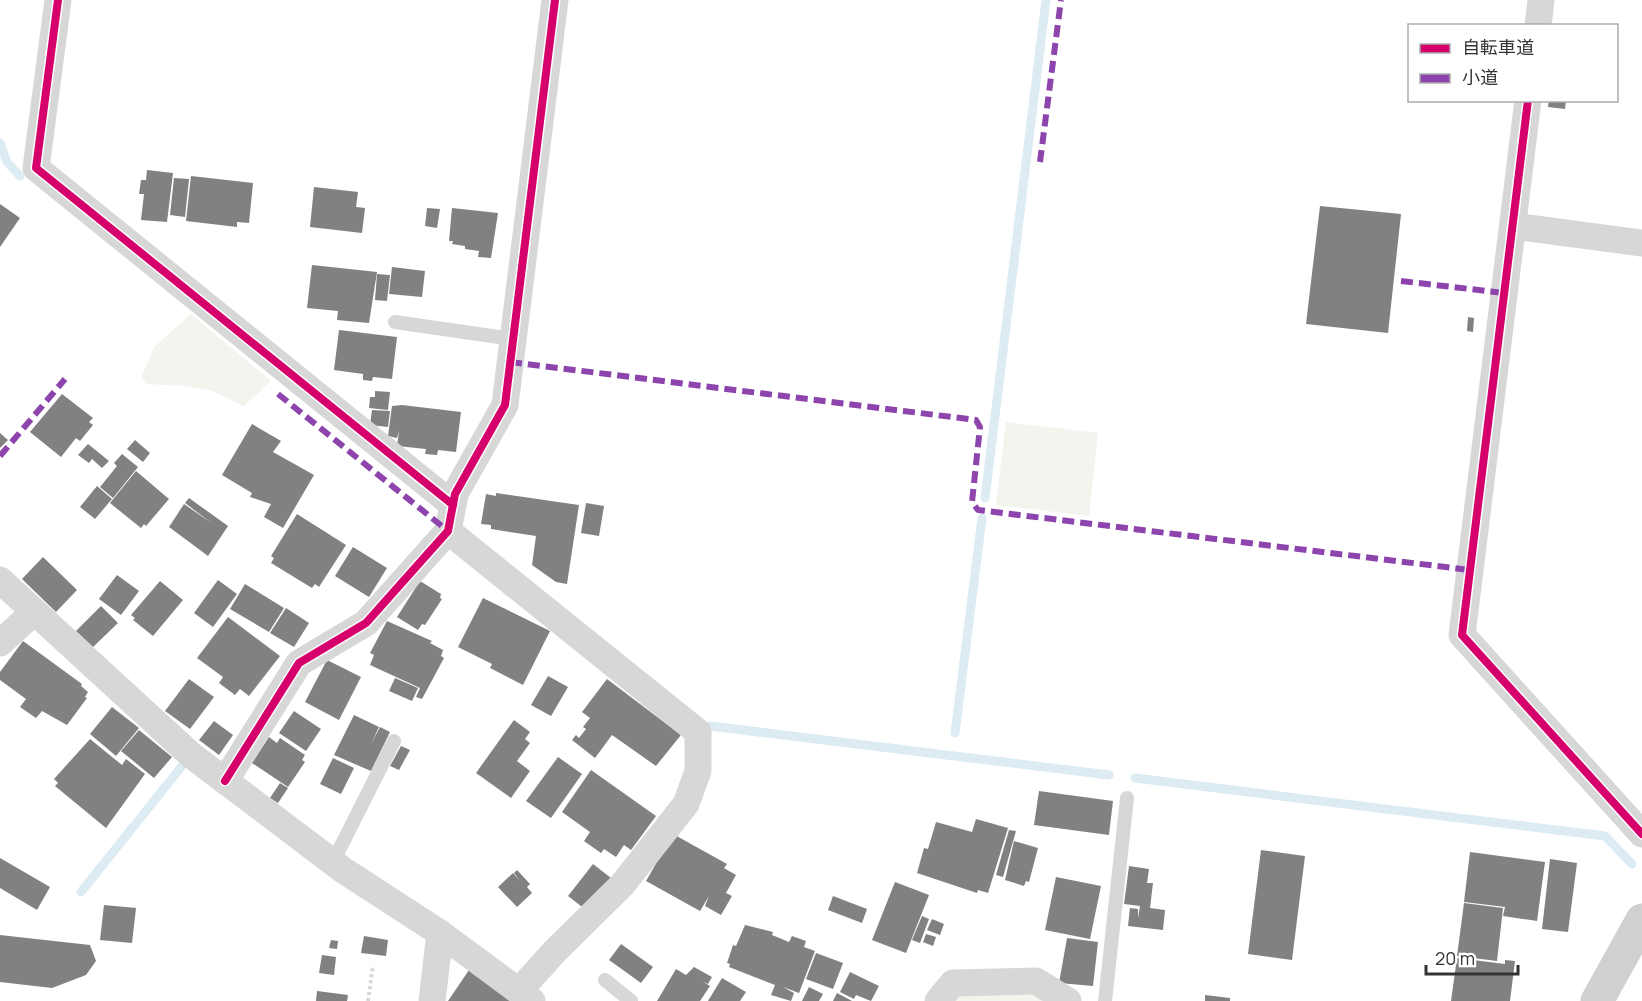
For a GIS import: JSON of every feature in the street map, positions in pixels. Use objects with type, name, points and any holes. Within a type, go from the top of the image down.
[{"type":"main road","points":[[1598,1001],[1642,920]]},
{"type":"street","points":[[58,0],[36,168],[453,505]]},
{"type":"street","points":[[225,781],[299,663],[366,623],[448,531],[455,494],[505,405],[555,0]]},
{"type":"street","points":[[1538,24],[1541,0]]},
{"type":"street","points":[[1528,102],[1462,635],[1642,834]]},
{"type":"street","points":[[1513,226],[1642,243]]},
{"type":"street","points":[[0,580],[33,613],[191,755],[333,862],[440,933],[526,996],[555,951],[622,885],[686,804],[698,771],[699,737],[698,732],[448,531]]},
{"type":"street","points":[[0,643],[33,613]]},
{"type":"street","points":[[432,1001],[440,933]]},
{"type":"street","points":[[938,1001],[953,983],[1036,981],[1068,1001]]},
{"type":"lane","points":[[395,322],[513,339]]},
{"type":"lane","points":[[333,862],[394,741]]},
{"type":"lane","points":[[1105,1001],[1127,798]]},
{"type":"lane","points":[[605,980],[632,1001]]},
{"type":"path","points":[[368,1001],[373,965]]},
{"type":"shaded area","points":[[191,314],[271,381],[244,406],[210,390],[146,384],[142,376],[154,347]]},
{"type":"shaded area","points":[[1006,422],[1098,433],[1089,516],[996,505]]},
{"type":"shaded area","points":[[1034,988],[1055,1001],[948,1001],[959,990]]},
{"type":"building","points":[[1549,102],[1566,102],[1565,109],[1548,107]]},
{"type":"building","points":[[147,170],[173,173],[167,222],[141,220],[144,194],[139,194],[141,180],[146,180]]},
{"type":"building","points":[[191,176],[253,183],[249,223],[237,222],[237,227],[186,221]]},
{"type":"building","points":[[174,178],[189,179],[185,217],[170,215]]},
{"type":"building","points":[[314,187],[358,192],[356,207],[365,208],[362,233],[310,227]]},
{"type":"building","points":[[0,204],[20,218],[0,247]]},
{"type":"building","points":[[1320,206],[1401,214],[1388,333],[1306,324]]},
{"type":"building","points":[[427,208],[440,209],[437,228],[425,226]]},
{"type":"building","points":[[452,208],[498,213],[491,258],[478,257],[479,251],[465,249],[465,246],[452,244],[453,241],[449,241]]},
{"type":"building","points":[[312,265],[377,272],[369,323],[337,320],[338,311],[307,308]]},
{"type":"building","points":[[392,267],[425,271],[422,297],[389,294]]},
{"type":"building","points":[[377,274],[390,275],[387,301],[375,300]]},
{"type":"building","points":[[1468,317],[1474,318],[1473,332],[1467,331]]},
{"type":"building","points":[[339,330],[397,337],[392,379],[373,377],[372,381],[363,380],[363,374],[334,370]]},
{"type":"building","points":[[375,391],[390,392],[388,410],[369,408],[370,397],[375,397]]},
{"type":"building","points":[[62,394],[93,418],[89,422],[93,425],[80,441],[76,438],[61,457],[30,432]]},
{"type":"building","points":[[402,405],[461,412],[456,452],[438,450],[437,455],[425,454],[426,449],[397,446],[399,431],[397,438],[388,436],[392,406]]},
{"type":"building","points":[[372,410],[390,411],[388,427],[370,425]]},
{"type":"building","points":[[252,424],[281,441],[273,452],[314,475],[283,528],[264,517],[271,504],[250,497],[252,493],[222,475]]},
{"type":"building","points":[[0,433],[8,440],[0,448]]},
{"type":"building","points":[[135,440],[150,453],[143,462],[127,449]]},
{"type":"building","points":[[88,444],[109,461],[102,468],[92,459],[89,463],[78,455]]},
{"type":"building","points":[[122,454],[138,467],[113,498],[100,487],[117,466],[114,463]]},
{"type":"building","points":[[136,471],[169,499],[146,526],[144,524],[141,528],[110,503]]},
{"type":"building","points":[[97,486],[112,499],[95,519],[80,507]]},
{"type":"building","points":[[496,493],[579,505],[567,584],[556,582],[532,565],[536,536],[491,529],[491,525],[481,524],[486,494],[496,496]]},
{"type":"building","points":[[189,498],[228,526],[208,556],[169,527],[184,504],[213,524],[185,503]]},
{"type":"building","points":[[586,503],[604,506],[599,536],[581,533]]},
{"type":"building","points":[[297,514],[346,545],[319,587],[315,584],[312,588],[271,563],[274,558],[271,556]]},
{"type":"building","points":[[353,547],[387,568],[369,597],[335,576]]},
{"type":"building","points":[[43,557],[77,590],[56,612],[22,579]]},
{"type":"building","points":[[117,575],[139,591],[121,615],[99,599]]},
{"type":"building","points":[[218,580],[237,594],[213,627],[194,613]]},
{"type":"building","points":[[160,581],[183,600],[153,636],[133,620],[135,618],[131,615]]},
{"type":"building","points":[[420,581],[441,594],[442,599],[425,625],[422,624],[418,630],[397,617]]},
{"type":"building","points":[[245,584],[284,608],[269,632],[230,609]]},
{"type":"building","points":[[483,598],[550,631],[523,685],[490,668],[492,664],[458,647]]},
{"type":"building","points":[[101,606],[118,623],[93,647],[76,631]]},
{"type":"building","points":[[286,608],[309,623],[294,647],[270,633]]},
{"type":"building","points":[[228,617],[280,656],[249,696],[240,689],[235,695],[219,683],[223,677],[197,658]]},
{"type":"building","points":[[387,621],[432,641],[430,643],[443,650],[441,656],[444,658],[422,699],[416,697],[420,688],[370,665],[374,655],[370,653]]},
{"type":"building","points":[[23,641],[82,684],[81,686],[88,692],[85,697],[87,698],[67,725],[42,711],[36,718],[20,707],[26,699],[0,680],[0,672]]},
{"type":"building","points":[[327,660],[361,677],[339,720],[305,702]]},
{"type":"building","points":[[548,676],[568,687],[551,716],[531,705]]},
{"type":"building","points":[[395,678],[418,688],[412,701],[389,691]]},
{"type":"building","points":[[189,679],[214,697],[190,729],[165,711]]},
{"type":"building","points":[[607,679],[681,735],[656,766],[612,735],[595,758],[572,740],[576,735],[579,738],[586,729],[583,727],[590,718],[582,712]]},
{"type":"building","points":[[112,707],[139,728],[116,756],[90,734]]},
{"type":"building","points":[[294,711],[321,729],[306,751],[279,733]]},
{"type":"building","points":[[354,715],[379,727],[371,744],[380,727],[390,732],[371,771],[334,755]]},
{"type":"building","points":[[514,720],[530,732],[525,739],[530,743],[517,761],[530,771],[511,798],[476,773]]},
{"type":"building","points":[[214,721],[233,735],[219,755],[199,740]]},
{"type":"building","points":[[139,730],[172,757],[154,778],[121,751]]},
{"type":"building","points":[[269,737],[277,743],[280,738],[305,755],[302,760],[305,762],[288,787],[252,763]]},
{"type":"building","points":[[90,739],[122,765],[126,759],[145,774],[106,828],[55,786],[58,783],[54,779]]},
{"type":"building","points":[[401,746],[410,750],[399,770],[390,766]]},
{"type":"building","points":[[558,757],[582,774],[551,818],[526,801]]},
{"type":"building","points":[[333,758],[354,768],[341,794],[320,784]]},
{"type":"building","points":[[591,770],[656,816],[631,850],[624,845],[616,857],[604,849],[601,853],[584,841],[590,832],[562,812]]},
{"type":"building","points":[[280,783],[288,788],[278,803],[270,798]]},
{"type":"building","points":[[1039,791],[1113,801],[1109,835],[1034,825]]},
{"type":"building","points":[[976,819],[1008,828],[988,893],[978,890],[977,893],[917,873],[924,848],[928,849],[936,822],[972,832]]},
{"type":"building","points":[[1009,830],[1016,831],[1003,877],[996,875]]},
{"type":"building","points":[[673,834],[727,864],[724,868],[736,875],[726,893],[732,896],[721,915],[705,906],[709,896],[700,911],[646,881]]},
{"type":"building","points":[[1014,841],[1038,848],[1029,882],[1026,881],[1024,886],[1005,880]]},
{"type":"building","points":[[1261,850],[1305,856],[1292,960],[1248,954]]},
{"type":"building","points":[[1470,852],[1545,862],[1537,921],[1503,916],[1505,907],[1464,902]]},
{"type":"building","points":[[0,858],[50,887],[37,910],[0,888]]},
{"type":"building","points":[[1550,859],[1577,863],[1568,932],[1542,929]]},
{"type":"building","points":[[593,864],[611,878],[586,910],[568,896]]},
{"type":"building","points":[[1129,866],[1149,869],[1147,883],[1153,883],[1150,908],[1165,910],[1163,930],[1128,926],[1130,908],[1138,909],[1138,918],[1140,906],[1124,904]]},
{"type":"building","points":[[517,870],[530,884],[527,887],[532,893],[517,907],[498,887],[513,873],[520,881],[514,873]]},
{"type":"building","points":[[1056,877],[1101,886],[1090,939],[1045,930]]},
{"type":"building","points":[[895,882],[929,895],[906,953],[872,940]]},
{"type":"building","points":[[833,896],[867,909],[862,923],[828,910]]},
{"type":"building","points":[[1464,903],[1503,908],[1497,961],[1457,956]]},
{"type":"building","points":[[104,905],[136,908],[132,943],[100,940]]},
{"type":"building","points":[[922,916],[929,919],[920,943],[912,940]]},
{"type":"building","points":[[932,919],[944,924],[940,935],[927,930]]},
{"type":"building","points":[[745,925],[773,932],[772,935],[789,942],[792,936],[806,941],[804,947],[815,951],[799,993],[783,987],[794,993],[791,1001],[771,995],[775,985],[729,967],[730,964],[727,963],[733,945],[736,946]]},
{"type":"building","points":[[926,934],[936,937],[933,946],[923,942]]},
{"type":"building","points":[[0,935],[90,945],[96,961],[86,975],[52,988],[0,982]]},
{"type":"building","points":[[364,936],[388,940],[386,956],[361,953]]},
{"type":"building","points":[[1067,938],[1098,942],[1093,986],[1059,983]]},
{"type":"building","points":[[331,940],[338,941],[337,949],[329,948]]},
{"type":"building","points":[[621,944],[653,967],[641,983],[609,960]]},
{"type":"building","points":[[816,953],[843,963],[833,989],[806,979]]},
{"type":"building","points":[[322,955],[336,957],[334,975],[319,973]]},
{"type":"building","points":[[1457,958],[1505,964],[1505,960],[1515,961],[1510,1001],[1451,1001]]},
{"type":"building","points":[[694,967],[712,977],[708,984],[702,981],[710,986],[700,1001],[657,1001],[676,969],[686,975]]},
{"type":"building","points":[[469,970],[511,1001],[448,1001]]},
{"type":"building","points":[[850,972],[879,986],[871,1001],[856,995],[854,999],[840,992]]},
{"type":"building","points":[[722,978],[746,992],[740,1001],[708,1001]]},
{"type":"building","points":[[809,987],[823,994],[819,1001],[802,1001]]},
{"type":"building","points":[[317,991],[348,995],[347,1001],[316,1001]]},
{"type":"building","points":[[837,993],[852,1001],[833,1001]]},
{"type":"building","points":[[1205,995],[1230,998],[1230,1001],[1205,1001]]},
{"type":"waterway","points":[[985,498],[1046,0]]},
{"type":"waterway","points":[[0,143],[7,162],[20,176]]},
{"type":"waterway","points":[[955,733],[982,518]]},
{"type":"waterway","points":[[710,726],[1109,775]]},
{"type":"waterway","points":[[81,892],[182,766]]},
{"type":"waterway","points":[[1135,778],[1605,836],[1632,864]]},
{"type":"marked path","points":[[1040,162],[1061,0]]},
{"type":"marked path","points":[[1401,281],[1504,293]]},
{"type":"marked path","points":[[510,362],[976,420],[980,427],[972,502],[978,510],[1470,570]]},
{"type":"marked path","points":[[0,456],[65,379]]},
{"type":"marked path","points":[[278,394],[448,531]]},
{"type":"cycle path","points":[[58,0],[36,168],[453,505]]},
{"type":"cycle path","points":[[225,781],[299,663],[366,623],[448,531],[455,494],[505,405],[555,0]]},
{"type":"cycle path","points":[[1528,102],[1462,635],[1642,834]]}]
